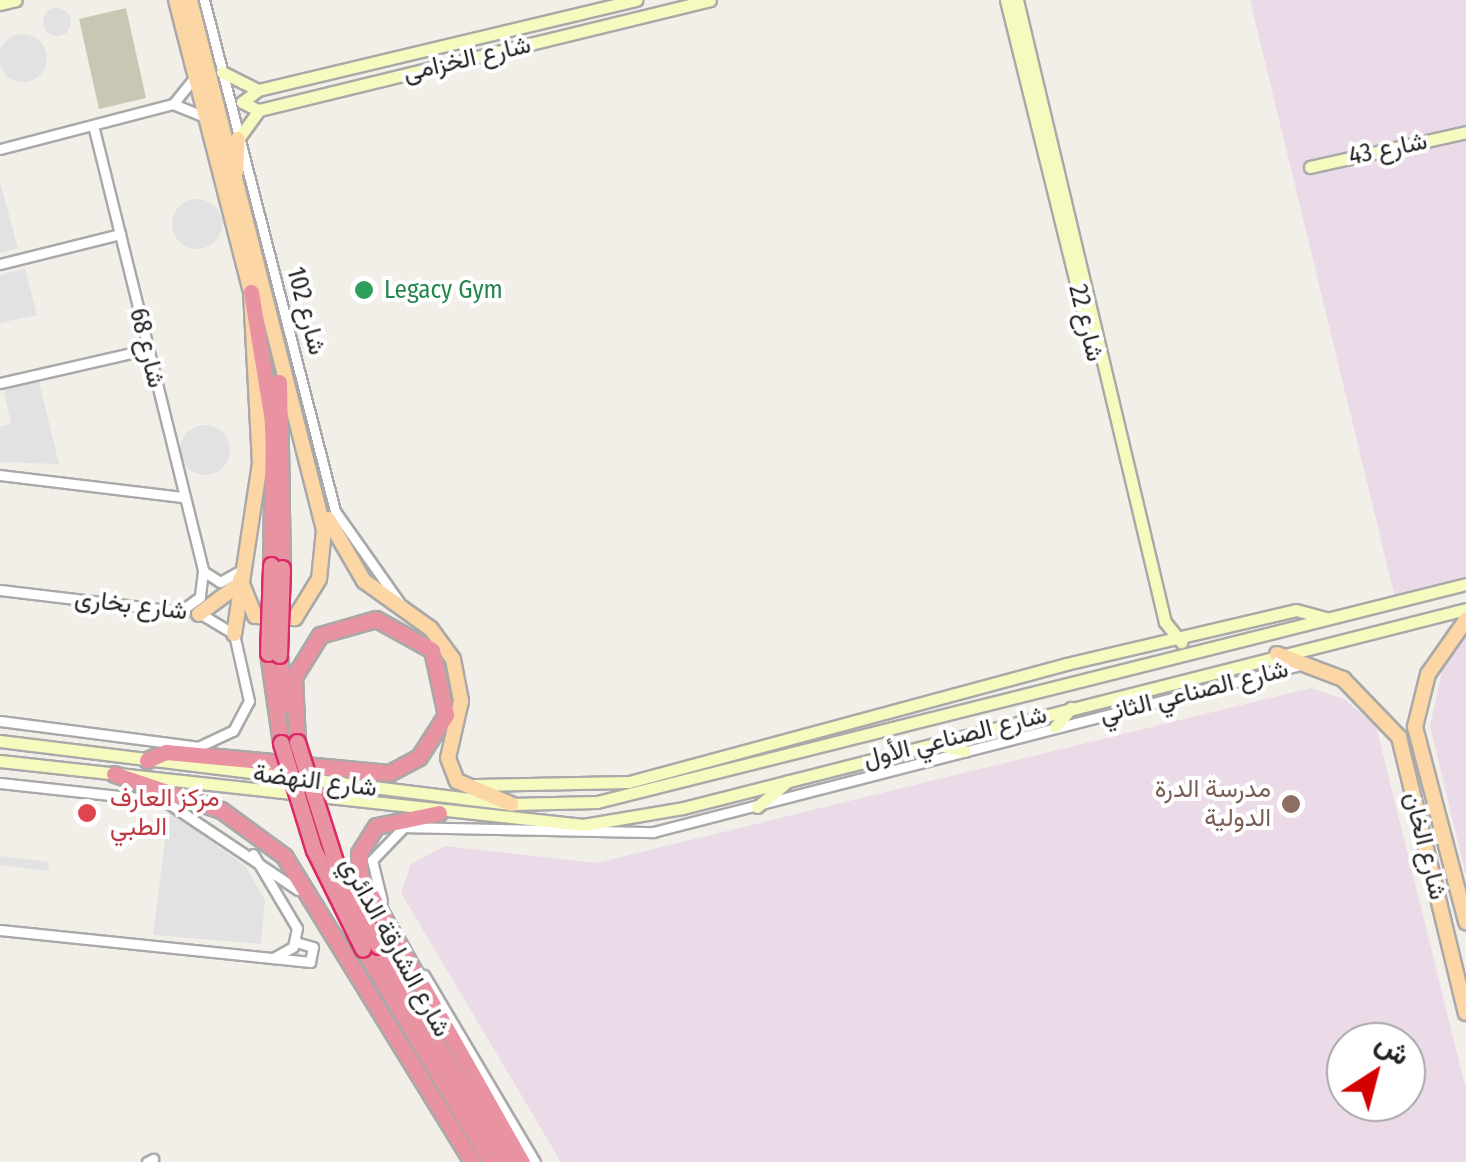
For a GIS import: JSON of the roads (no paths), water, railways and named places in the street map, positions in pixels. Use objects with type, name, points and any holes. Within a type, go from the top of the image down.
[{"type":"highway","name":"شارع 102","points":[[251,292],[273,427],[276,566]]},
{"type":"highway","name":"شارع 102","points":[[271,335],[286,447],[276,566]]},
{"type":"highway","name":"شارع الشارقة الدائري","points":[[276,566],[274,654],[289,742],[370,948],[491,1162]]},
{"type":"highway","points":[[147,760],[166,752],[373,775],[419,757],[446,714],[432,650],[376,619],[320,636],[294,677],[289,742]]},
{"type":"highway","points":[[114,774],[250,827],[299,874],[472,1162]]},
{"type":"highway","points":[[439,813],[376,826],[359,853],[360,876],[522,1162]]},
{"type":"highway","name":"شارع الشارقة الدائري","points":[[370,948],[507,1162]]},
{"type":"main road","name":"شارع 102","points":[[179,2],[251,292]]},
{"type":"main road","name":"شارع 102","points":[[179,2],[235,182],[271,335]]},
{"type":"main road","points":[[235,182],[238,139]]},
{"type":"main road","points":[[234,634],[260,462],[251,292]]},
{"type":"main road","points":[[271,335],[321,498],[359,576],[436,634],[458,674],[448,758],[458,782],[511,804]]},
{"type":"main road","points":[[242,575],[244,602],[263,621],[300,613],[322,567],[321,498]]},
{"type":"main road","points":[[199,614],[242,575]]},
{"type":"main road","name":"شارع الخان","points":[[1466,620],[1428,674],[1415,727],[1466,922]]},
{"type":"main road","points":[[1277,654],[1314,664]]},
{"type":"main road","name":"شارع الخان","points":[[1314,664],[1366,696],[1399,737],[1466,1012]]},
{"type":"street","points":[[0,4],[16,0]]},
{"type":"street","name":"شارع 102","points":[[204,0],[339,523],[407,613]]},
{"type":"street","name":"شارع الخزامى","points":[[258,90],[636,0]]},
{"type":"street","name":"شارع الخزامى","points":[[259,110],[710,0]]},
{"type":"street","name":"شارع 22","points":[[1006,0],[1159,618],[1156,646]]},
{"type":"street","name":"شارع 22","points":[[1017,0],[1164,622],[1178,640]]},
{"type":"street","points":[[389,77],[390,66],[439,49]]},
{"type":"street","points":[[222,72],[258,90],[242,102],[259,110],[238,139]]},
{"type":"street","points":[[0,149],[173,104],[195,76]]},
{"type":"street","points":[[173,104],[205,118]]},
{"type":"street","name":"شارع 68","points":[[93,125],[203,571]]},
{"type":"street","name":"شارع 43","points":[[1310,166],[1466,132]]},
{"type":"street","points":[[0,264],[120,234]]},
{"type":"street","points":[[0,382],[148,349]]},
{"type":"street","points":[[0,475],[182,497]]},
{"type":"street","points":[[181,611],[200,597],[203,571],[220,582],[242,575]]},
{"type":"street","name":"شارع الصناعي الأول","points":[[511,804],[625,799],[733,774],[1194,650],[1466,584]]},
{"type":"street","name":"شارع بخارى","points":[[0,590],[199,614],[234,634]]},
{"type":"street","name":"شارع الصناعي الأول","points":[[439,813],[552,826],[683,808],[1466,609]]},
{"type":"street","points":[[458,782],[607,786],[1296,610],[1326,618]]},
{"type":"street","points":[[198,747],[224,738],[247,711],[234,634]]},
{"type":"street","points":[[1178,640],[1194,650]]},
{"type":"street","name":"شارع الصناعي الثاني","points":[[535,1162],[371,868],[385,839],[412,825],[570,836],[654,832],[1314,664]]},
{"type":"street","points":[[1055,727],[1072,708]]},
{"type":"street","points":[[0,721],[198,747],[275,765]]},
{"type":"street","name":"شارع النهضة","points":[[0,741],[511,804]]},
{"type":"street","points":[[930,743],[964,751]]},
{"type":"street","points":[[733,774],[756,751]]},
{"type":"street","name":"شارع النهضة","points":[[0,761],[439,813]]},
{"type":"street","points":[[756,808],[792,778]]},
{"type":"street","points":[[0,783],[165,801],[251,851],[293,884],[342,945]]},
{"type":"street","points":[[607,786],[625,799]]},
{"type":"street","points":[[552,826],[570,836]]},
{"type":"street","points":[[251,851],[294,921],[296,942]]},
{"type":"street","points":[[0,930],[266,961],[310,962],[312,947],[296,942],[266,961]]},
{"type":"place","name":"Legacy Gym","points":[[364,290]]},
{"type":"place","name":"مدرسة الدرة الدولية","points":[[1291,804]]},
{"type":"place","name":"مركز العارف الطبي","points":[[87,813]]}]
